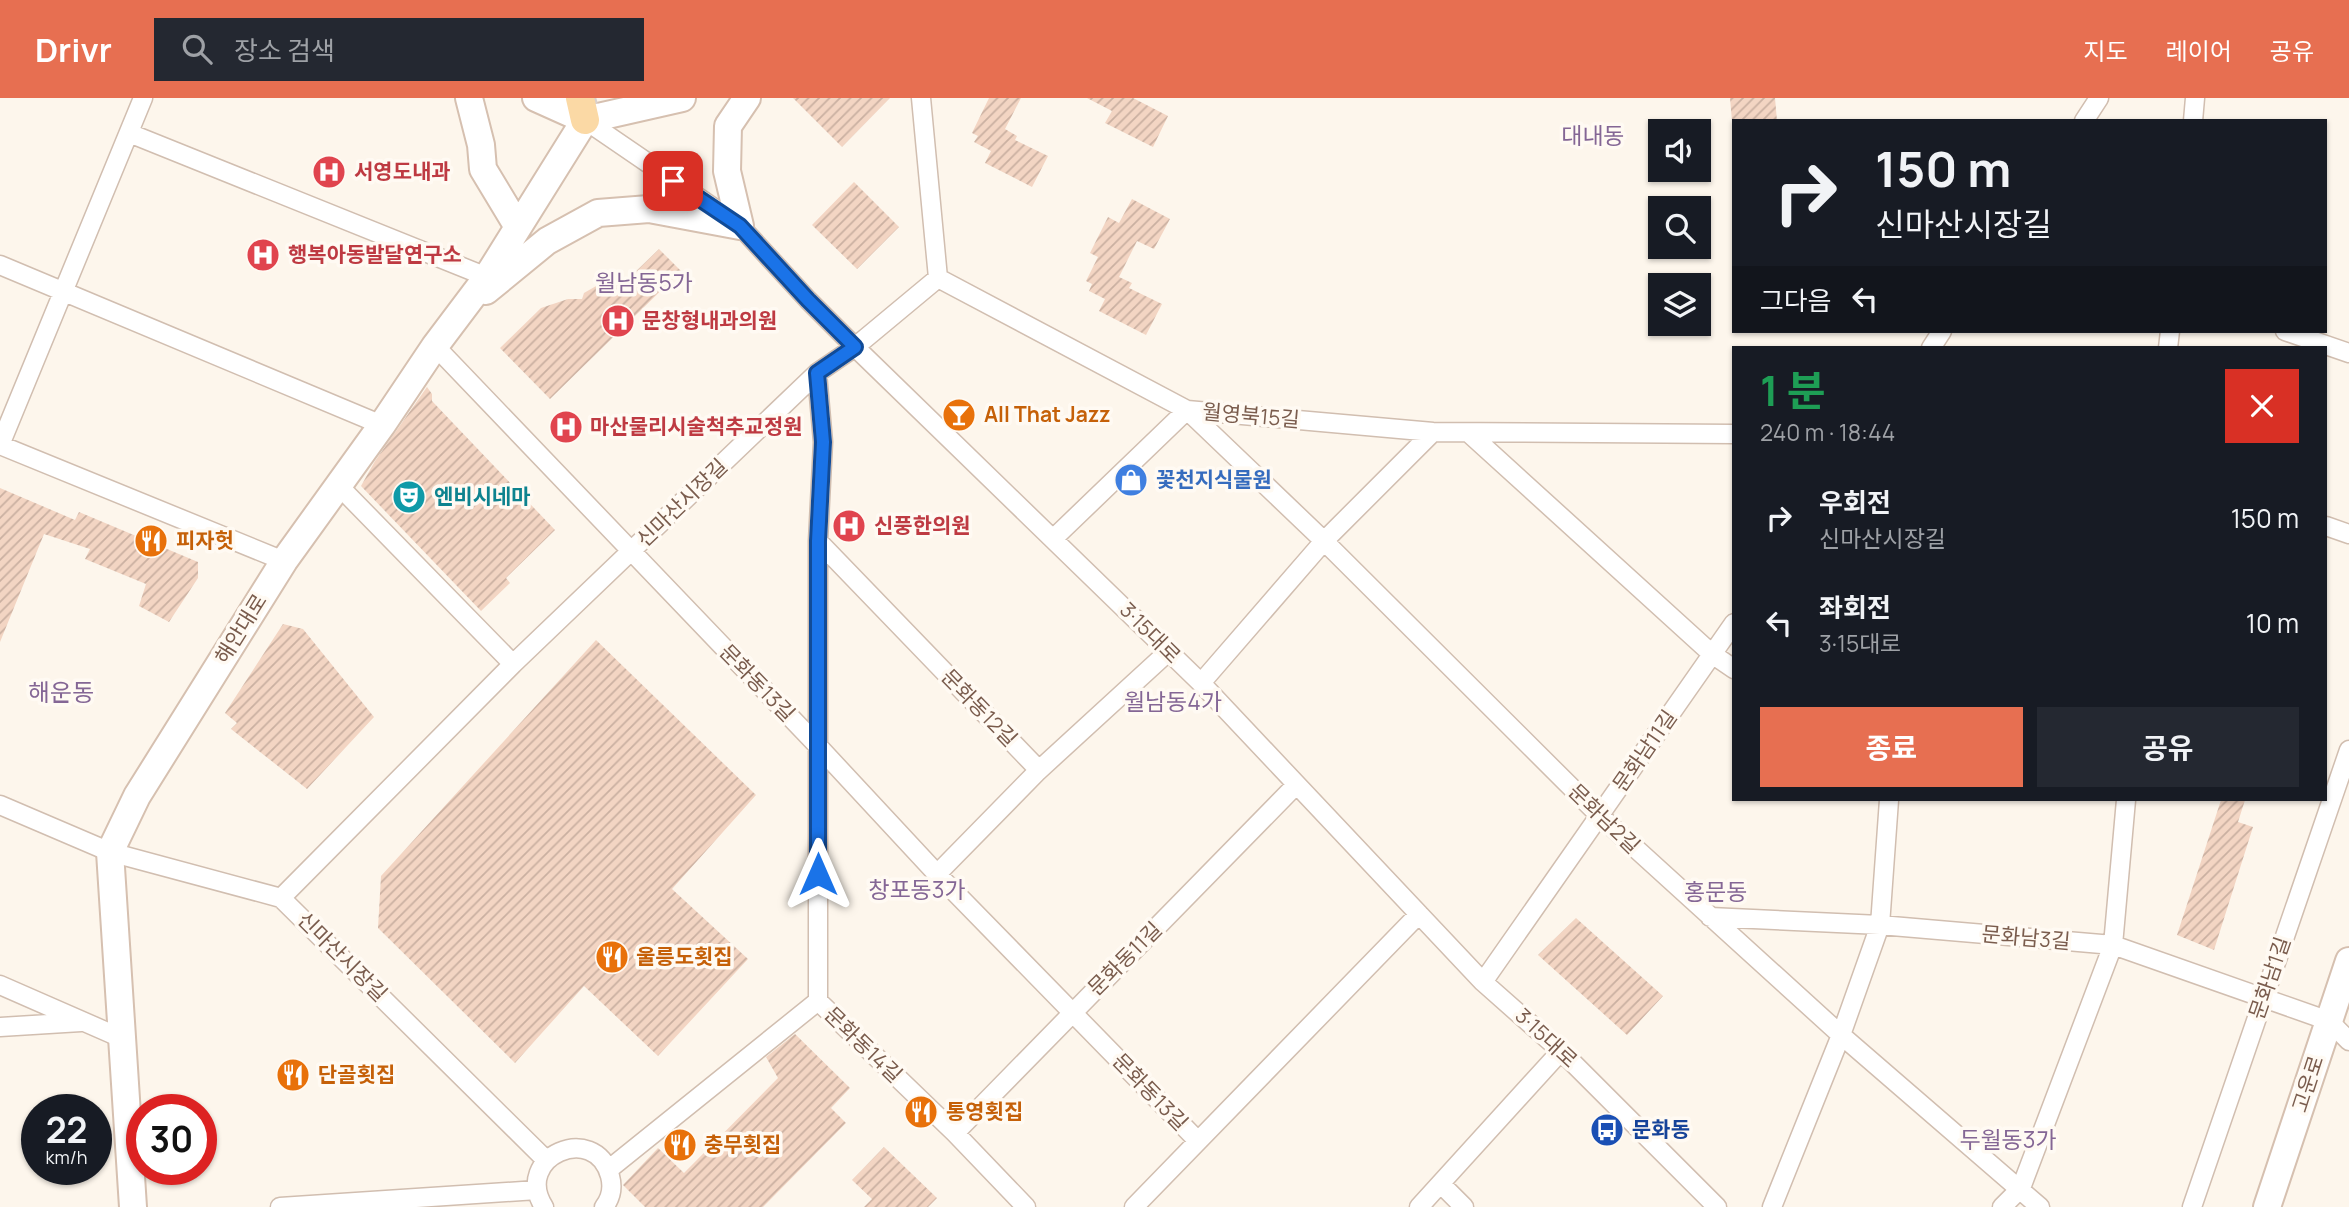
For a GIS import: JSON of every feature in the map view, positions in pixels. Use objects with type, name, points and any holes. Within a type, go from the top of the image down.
[{"type":"main road","points":[[470,98],[481,145],[483,169],[518,227]]},
{"type":"main road","points":[[536,98],[582,109],[682,98]]},
{"type":"main road","points":[[460,312],[547,241],[598,213],[649,209],[740,226],[727,171],[728,126],[747,98]]},
{"type":"main road","name":"해안대로","points":[[134,1207],[110,852],[137,796],[284,561],[435,346],[487,277],[518,227],[582,109]]},
{"type":"main road","name":"고운로","points":[[2267,1207],[2349,961]]},
{"type":"street","points":[[143,98],[0,445],[284,561]]},
{"type":"street","points":[[921,98],[938,278]]},
{"type":"street","points":[[2085,119],[2099,98]]},
{"type":"street","points":[[2193,119],[2195,98]]},
{"type":"street","name":"3·15대로","points":[[582,109],[740,226],[855,347],[1201,683],[1483,982],[1561,1051],[1717,1207]]},
{"type":"street","points":[[129,133],[487,277]]},
{"type":"street","points":[[0,265],[382,425]]},
{"type":"street","name":"신마산시장길","points":[[546,1160],[281,898],[513,664],[817,373],[855,347],[938,278]]},
{"type":"street","name":"월영북15길","points":[[938,278],[1187,410],[1471,434],[1732,435]]},
{"type":"street","points":[[2291,333],[2349,353]]},
{"type":"street","name":"문화동13길","points":[[435,346],[937,874],[1197,1140]]},
{"type":"street","name":"문화동14길","points":[[817,373],[823,442],[818,541],[818,1001],[955,1133],[1026,1207]]},
{"type":"street","points":[[1054,538],[1187,410]]},
{"type":"street","name":"문화남2길","points":[[1187,410],[1324,541],[1600,816],[1841,1035],[2040,1207]]},
{"type":"street","points":[[1201,683],[1324,541],[1433,432]]},
{"type":"street","points":[[1471,434],[1712,654],[1732,668]]},
{"type":"street","points":[[339,486],[513,664]]},
{"type":"street","points":[[2327,526],[2349,534]]},
{"type":"street","name":"문화동12길","points":[[818,541],[1038,771]]},
{"type":"street","name":"문화남11길","points":[[1483,982],[1732,626]]},
{"type":"street","points":[[937,874],[1038,771],[1169,652]]},
{"type":"street","name":"문화남1길","points":[[2192,1207],[2349,750]]},
{"type":"street","name":"문화동11길","points":[[955,1133],[1296,785]]},
{"type":"street","points":[[1772,1207],[1841,1035],[1880,925],[1889,801]]},
{"type":"street","points":[[2002,1207],[2021,1188],[2113,945],[2126,801]]},
{"type":"street","points":[[0,804],[110,852],[281,898]]},
{"type":"street","points":[[1134,1207],[1419,914]]},
{"type":"street","name":"문화남3길","points":[[1710,917],[1880,925],[2113,945],[2329,1021]]},
{"type":"street","points":[[0,985],[121,1038]]},
{"type":"street","points":[[608,1170],[818,1001]]},
{"type":"street","points":[[2329,1021],[2349,1041]]},
{"type":"street","points":[[0,1027],[85,1022]]},
{"type":"street","points":[[1419,1207],[1561,1051]]},
{"type":"street","points":[[280,1207],[540,1198],[537,1179],[546,1160],[564,1149],[585,1149],[595,1154],[608,1170],[611,1191],[604,1207]]},
{"type":"street","points":[[1441,1184],[1464,1207]]},
{"type":"building","points":[[793,98],[890,98],[842,147]]},
{"type":"building","points":[[989,98],[1021,98],[1005,129],[1017,136],[1015,140],[1048,156],[1032,187],[985,163],[991,151],[974,142],[978,136],[972,133]]},
{"type":"building","points":[[1087,98],[1133,98],[1168,116],[1153,147],[1105,123],[1112,111]]},
{"type":"building","points":[[1730,98],[1775,98],[1777,119],[1732,121]]},
{"type":"building","points":[[854,182],[899,227],[857,269],[812,225]]},
{"type":"building","points":[[1132,199],[1170,219],[1154,249],[1137,241],[1119,277],[1132,283],[1129,288],[1162,304],[1146,335],[1099,311],[1105,299],[1089,291],[1092,284],[1086,281],[1098,257],[1090,253],[1108,217],[1119,223]]},
{"type":"building","points":[[659,249],[681,271],[550,399],[500,348],[541,308],[568,299],[582,299],[584,293],[603,282],[627,280]]},
{"type":"building","points":[[427,387],[432,394],[432,401],[555,530],[506,578],[510,583],[481,611],[361,486],[375,461]]},
{"type":"building","points":[[0,488],[75,520],[79,512],[198,562],[198,578],[169,622],[139,606],[146,584],[85,559],[90,549],[44,534],[0,642]]},
{"type":"building","points":[[283,624],[303,629],[374,717],[307,789],[231,729],[237,723],[225,713]]},
{"type":"building","points":[[596,640],[756,795],[672,889],[748,959],[658,1056],[584,986],[515,1063],[378,928],[381,876]]},
{"type":"building","points":[[2221,801],[2245,801],[2238,822],[2253,827],[2214,950],[2177,935]]},
{"type":"building","points":[[1576,918],[1663,996],[1627,1035],[1538,955]]},
{"type":"building","points":[[795,1034],[850,1088],[831,1108],[846,1123],[763,1207],[645,1207],[623,1185],[658,1148],[684,1173],[778,1078],[766,1057]]},
{"type":"building","points":[[884,1147],[937,1198],[928,1207],[864,1207],[872,1199],[852,1180]]},
{"type":"place","name":"서영도내과","points":[[329,172]]},
{"type":"place","name":"행복아동발달연구소","points":[[263,255]]},
{"type":"place","name":"문창형내과의원","points":[[618,321]]},
{"type":"place","name":"All That Jazz","points":[[959,415]]},
{"type":"place","name":"마산물리시술척추교정원","points":[[566,427]]},
{"type":"place","name":"꽃천지식물원","points":[[1131,480]]},
{"type":"place","name":"엔비시네마","points":[[409,497]]},
{"type":"place","name":"신풍한의원","points":[[849,526]]},
{"type":"place","name":"피자헛","points":[[151,541]]},
{"type":"place","name":"울릉도횟집","points":[[612,957]]},
{"type":"place","name":"단골횟집","points":[[293,1075]]},
{"type":"place","name":"통영횟집","points":[[921,1112]]},
{"type":"place","name":"문화동","points":[[1607,1130]]},
{"type":"place","name":"충무횟집","points":[[680,1145]]},
{"type":"district","name":"대내동","points":[[1593,136]]},
{"type":"district","name":"월남동5가","points":[[644,283]]},
{"type":"district","name":"해운동","points":[[61,693]]},
{"type":"district","name":"월남동4가","points":[[1173,702]]},
{"type":"district","name":"창포동3가","points":[[917,890]]},
{"type":"district","name":"홍문동","points":[[1716,892]]},
{"type":"district","name":"두월동3가","points":[[2008,1140]]},
{"type":"route","points":[[673,181],[740,226],[855,347],[817,373],[823,442],[818,541],[818,874]]}]
